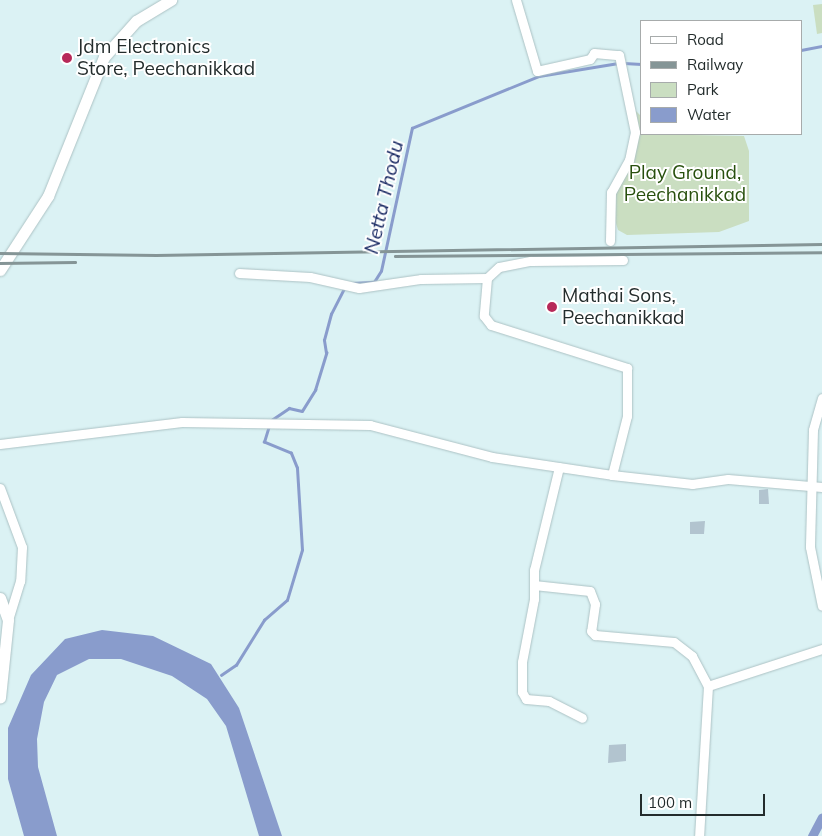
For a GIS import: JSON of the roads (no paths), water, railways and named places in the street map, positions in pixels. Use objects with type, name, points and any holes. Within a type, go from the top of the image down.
[{"type":"main road","points":[[0,270],[48,196],[104,57],[136,20],[171,0]]},
{"type":"main road","points":[[0,598],[8,620],[0,698]]},
{"type":"street","points":[[516,0],[537,71],[590,58],[594,53],[619,55],[635,132],[628,160],[611,192],[610,241]]},
{"type":"street","points":[[612,475],[627,416],[627,368],[491,325],[484,316],[487,278],[499,266],[531,261],[623,260]]},
{"type":"street","points":[[239,273],[310,277],[359,288],[421,279],[487,278]]},
{"type":"street","points":[[822,398],[813,430],[810,547],[822,606]]},
{"type":"street","points":[[0,444],[182,422],[263,425],[370,425],[492,457],[612,475],[692,484],[728,479],[822,487]]},
{"type":"street","points":[[559,467],[534,585],[522,662],[522,692],[526,699],[549,701],[582,718]]},
{"type":"street","points":[[0,488],[22,547],[20,581],[8,620]]},
{"type":"street","points":[[534,585],[590,591],[595,604],[590,631],[595,635],[674,642],[692,656],[708,686],[699,836]]},
{"type":"street","points":[[708,686],[822,649]]},
{"type":"water","points":[[102,630],[153,636],[211,664],[239,708],[282,836],[259,836],[226,726],[207,699],[172,676],[121,659],[89,659],[57,675],[44,702],[37,739],[38,767],[57,836],[24,836],[8,779],[8,728],[31,675],[65,639]]},
{"type":"waterway","name":"Netta Thodu","points":[[802,50],[822,46]]},
{"type":"waterway","name":"Netta Thodu","points":[[352,283],[374,282],[381,271],[412,128],[539,76],[618,63]]},
{"type":"waterway","name":"Netta Thodu","points":[[624,63],[640,64]]},
{"type":"waterway","name":"Netta Thodu","points":[[270,421],[289,408],[302,411],[315,390],[326,353],[324,340],[331,314],[344,288]]},
{"type":"waterway","points":[[221,675],[236,665],[264,620],[287,600],[302,550],[297,468],[291,453],[264,442],[269,426]]},
{"type":"waterway","points":[[812,836],[822,817]]},
{"type":"railway","points":[[0,253],[156,255],[822,244]]},
{"type":"railway","points":[[395,256],[822,252]]},
{"type":"railway","points":[[0,263],[75,262]]},
{"type":"place","name":"Jdm Electronics Store, Peechanikkad","points":[[67,58]]},
{"type":"place","name":"Mathai Sons, Peechanikkad","points":[[552,307]]},
{"type":"park label","name":"Play Ground, Peechanikkad","points":[[685,184]]}]
